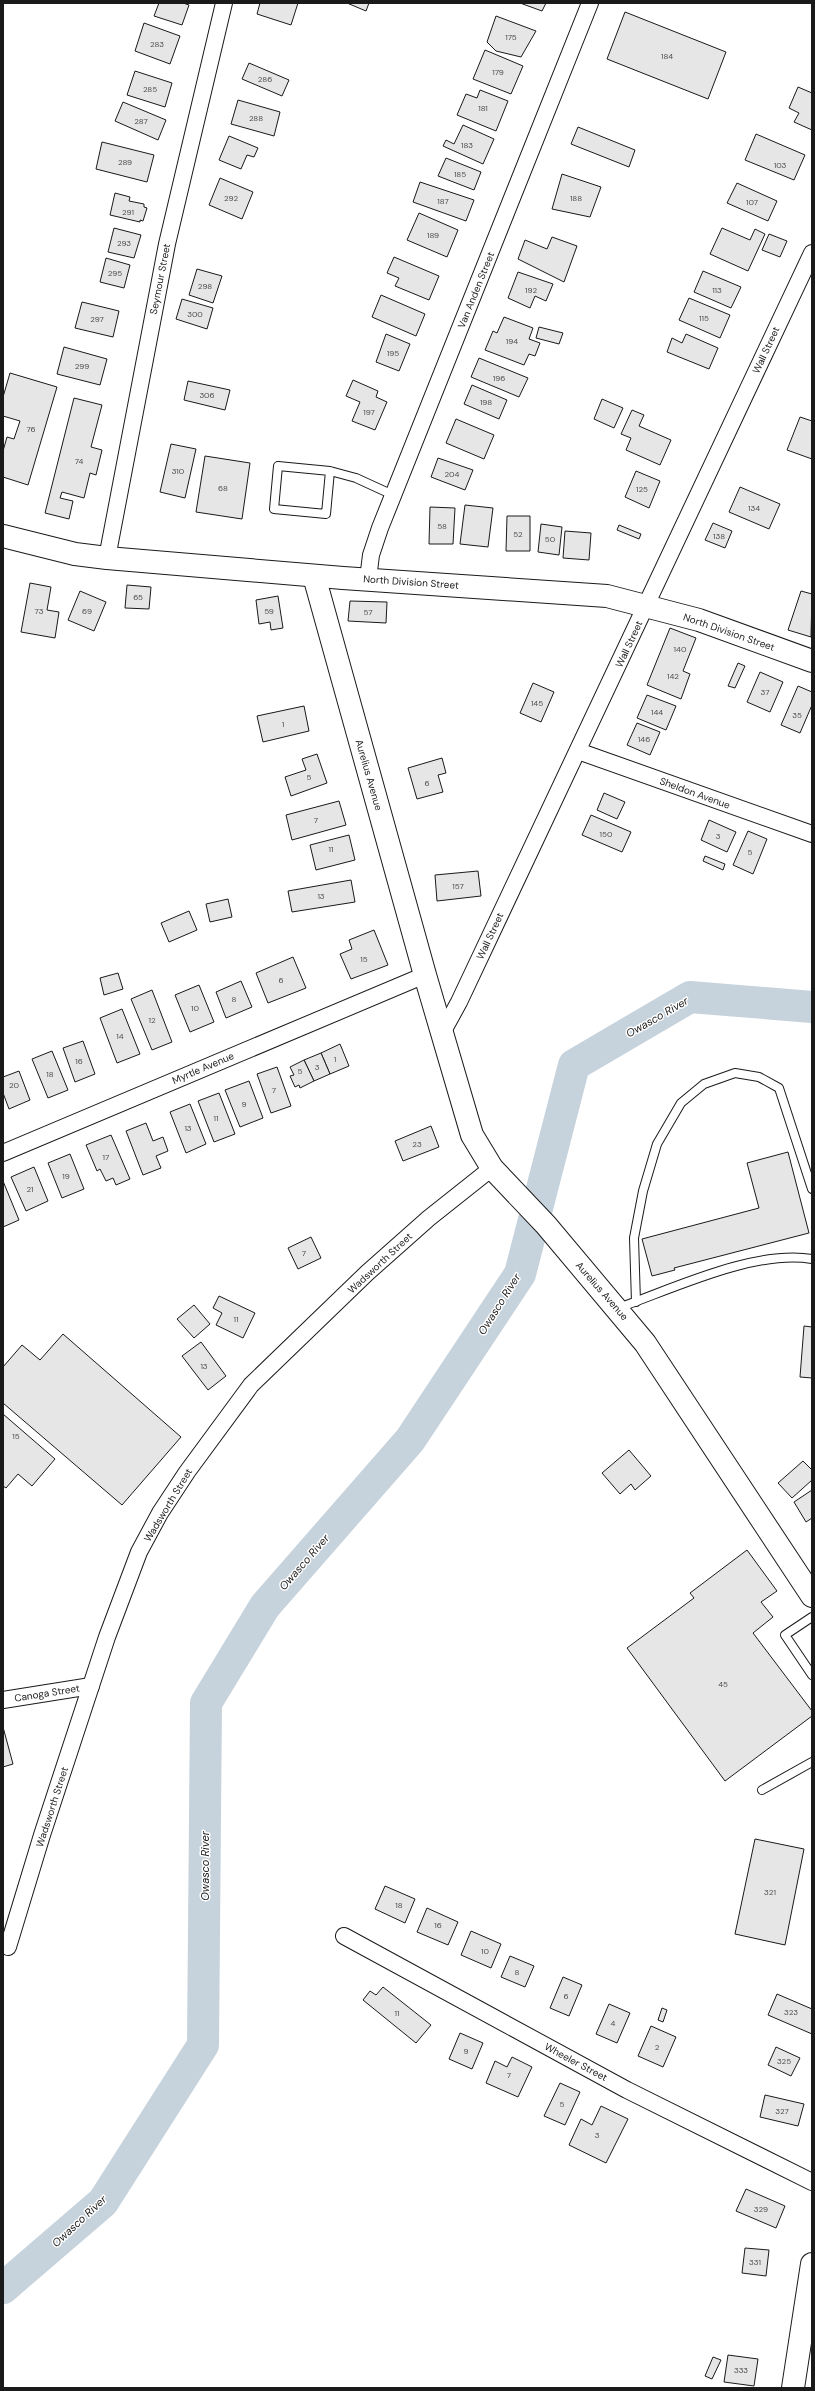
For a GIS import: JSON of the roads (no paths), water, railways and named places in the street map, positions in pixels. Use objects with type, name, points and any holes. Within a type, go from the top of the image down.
[{"type":"street","name":"Seymour Street","points":[[107,558],[168,244],[224,3]]},
{"type":"street","name":"Van Anden Street","points":[[368,579],[371,556],[393,495],[590,3]]},
{"type":"street","name":"Wall Street","points":[[442,1032],[459,1002],[812,253]]},
{"type":"street","name":"North Division Street","points":[[3,536],[75,554],[107,558],[314,576],[607,596],[647,605],[699,620],[812,661]]},
{"type":"street","name":"Aurelius Avenue","points":[[314,576],[425,975],[472,1135],[497,1174],[546,1225],[580,1266],[627,1305],[645,1343],[812,1596]]},
{"type":"street","name":"Sheldon Avenue","points":[[578,751],[812,834]]},
{"type":"street","name":"Myrtle Avenue","points":[[3,1153],[425,975]]},
{"type":"street","name":"Wadsworth Street","points":[[8,1947],[107,1637],[143,1546],[160,1513],[187,1472],[242,1396],[281,1355],[429,1218],[497,1174]]},
{"type":"street","name":"Canoga Street","points":[[3,1700],[91,1686]]},
{"type":"street","name":"Wheeler Street","points":[[344,1936],[627,2090],[812,2182]]},
{"type":"street","points":[[792,2388],[812,2264]]},
{"type":"lane","points":[[330,471],[326,514],[274,509],[278,466],[330,471],[356,478],[393,495]]},
{"type":"lane","points":[[812,1189],[779,1088],[759,1077],[735,1073],[704,1084],[680,1103],[657,1144],[643,1191],[634,1238],[627,1305],[724,1270],[766,1259],[802,1257],[812,1259]]},
{"type":"lane","points":[[812,1616],[785,1635],[812,1675]]},
{"type":"lane","points":[[762,1790],[812,1762]]},
{"type":"waterway","name":"Owasco River","points":[[3,2288],[103,2202],[203,2045],[206,1703],[265,1606],[410,1440],[520,1274],[574,1065],[690,997],[812,1007]]}]
